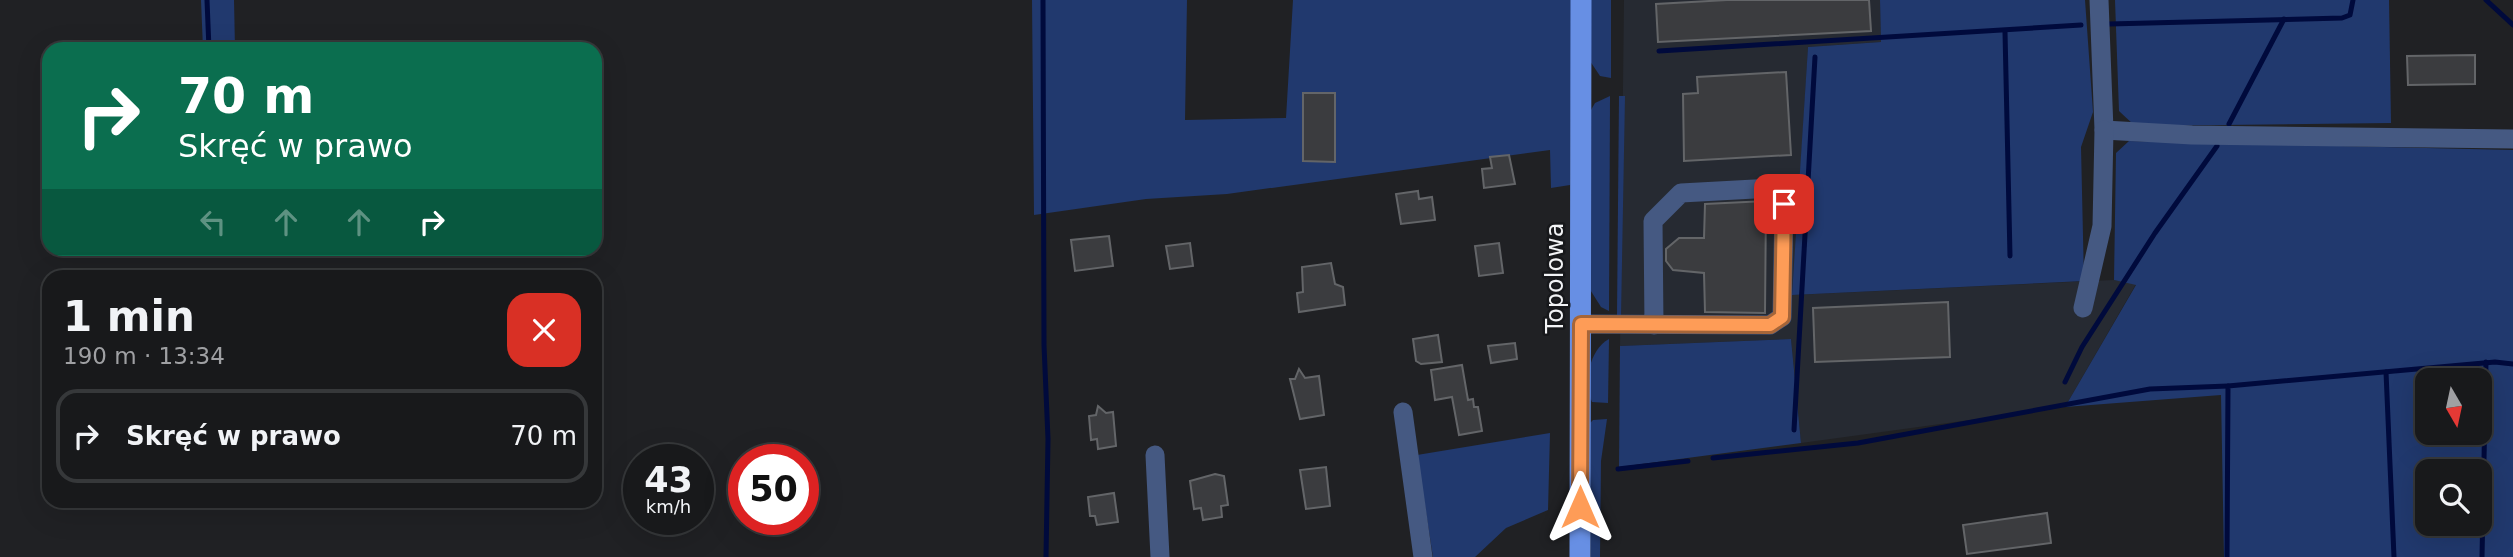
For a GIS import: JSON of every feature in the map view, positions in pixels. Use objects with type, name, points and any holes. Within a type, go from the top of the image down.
[{"type":"main road","name":"Topolowa","points":[[1580,557],[1581,0]]},
{"type":"street","points":[[2083,308],[2102,226],[2104,130],[2099,0]]},
{"type":"street","points":[[2104,130],[2192,135],[2513,139]]},
{"type":"street","points":[[1581,324],[1654,326],[1770,325],[1782,317],[1784,204],[1773,188],[1681,192],[1653,221],[1654,326]]},
{"type":"street","points":[[1403,412],[1423,557]]},
{"type":"street","points":[[1155,455],[1160,557]]},
{"type":"shaded area","points":[[201,0],[234,0],[235,42],[203,42]]},
{"type":"shaded area","points":[[1032,0],[1187,0],[1185,120],[1286,118],[1293,0],[1572,0],[1570,185],[1551,188],[1550,150],[1227,194],[1146,199],[1034,215]]},
{"type":"shaded area","points":[[1590,0],[1611,0],[1611,78],[1600,76],[1590,61]]},
{"type":"shaded area","points":[[1624,0],[1880,0],[1881,42],[1808,47],[1793,295],[2114,280],[2136,284],[2065,407],[1801,443],[1791,339],[1620,346]]},
{"type":"shaded area","points":[[1880,0],[2085,0],[2093,112],[2081,147],[2084,281],[1792,295],[1808,47],[1881,42]]},
{"type":"shaded area","points":[[2115,0],[2389,0],[2391,123],[2135,126],[2119,111]]},
{"type":"shaded area","points":[[1610,96],[1609,311],[1601,307],[1589,288],[1591,110],[1595,103]]},
{"type":"shaded area","points":[[1619,96],[1625,96],[1621,316],[1617,316]]},
{"type":"shaded area","points":[[2129,141],[2513,150],[2513,557],[2224,557],[2221,395],[2065,407],[2136,285],[2114,280],[2116,153]]},
{"type":"shaded area","points":[[1609,339],[1608,403],[1592,402],[1588,377],[1592,359]]},
{"type":"shaded area","points":[[1791,339],[1801,443],[1619,467],[1620,346]]},
{"type":"shaded area","points":[[1607,419],[1601,461],[1600,557],[1591,557],[1590,423],[1593,420]]},
{"type":"shaded area","points":[[1550,433],[1548,510],[1506,528],[1475,557],[1433,557],[1417,455]]},
{"type":"building","points":[[1727,0],[1869,0],[1871,31],[1658,42],[1656,4]]},
{"type":"building","points":[[2475,55],[2475,84],[2408,85],[2407,56]]},
{"type":"building","points":[[1786,72],[1791,155],[1684,161],[1683,94],[1698,93],[1697,77]]},
{"type":"building","points":[[1303,93],[1335,93],[1335,162],[1303,161]]},
{"type":"building","points":[[1509,155],[1515,184],[1484,188],[1482,169],[1492,168],[1490,157]]},
{"type":"building","points":[[1418,191],[1419,199],[1432,197],[1435,220],[1401,224],[1396,194]]},
{"type":"building","points":[[1766,201],[1765,313],[1705,312],[1704,273],[1673,270],[1666,261],[1666,249],[1679,238],[1704,238],[1705,204]]},
{"type":"building","points":[[1109,236],[1113,266],[1075,271],[1071,240]]},
{"type":"building","points":[[1190,243],[1193,266],[1170,269],[1166,246]]},
{"type":"building","points":[[1499,243],[1503,273],[1479,276],[1475,246]]},
{"type":"building","points":[[1331,263],[1335,284],[1343,287],[1345,305],[1299,312],[1297,293],[1303,292],[1302,267]]},
{"type":"building","points":[[1948,302],[1950,357],[1815,362],[1813,308]]},
{"type":"building","points":[[1438,335],[1442,362],[1421,364],[1416,361],[1413,339]]},
{"type":"building","points":[[1515,343],[1517,359],[1491,363],[1488,346]]},
{"type":"building","points":[[1462,365],[1468,400],[1473,399],[1474,407],[1478,407],[1482,431],[1459,435],[1452,397],[1435,400],[1431,370]]},
{"type":"building","points":[[1299,369],[1305,378],[1319,376],[1324,415],[1300,419],[1290,379],[1295,379]]},
{"type":"building","points":[[1098,406],[1106,413],[1113,412],[1116,446],[1098,449],[1097,439],[1091,440],[1089,416],[1096,415]]},
{"type":"building","points":[[1326,467],[1330,506],[1306,509],[1300,470]]},
{"type":"building","points":[[1215,474],[1224,476],[1228,505],[1221,506],[1222,517],[1203,520],[1201,508],[1194,509],[1190,481]]},
{"type":"building","points":[[1114,493],[1118,522],[1097,525],[1095,516],[1090,516],[1088,497]]},
{"type":"building","points":[[2047,513],[2051,543],[1967,554],[1963,525]]},
{"type":"waterway","points":[[207,0],[209,42]]},
{"type":"waterway","points":[[1043,0],[1044,345],[1048,439],[1046,557]]},
{"type":"waterway","points":[[2109,24],[2342,18],[2350,15],[2353,0]]},
{"type":"waterway","points":[[2486,0],[2513,25]]},
{"type":"waterway","points":[[2229,124],[2284,19]]},
{"type":"waterway","points":[[1659,51],[2081,25]]},
{"type":"waterway","points":[[2005,32],[2010,256]]},
{"type":"waterway","points":[[1794,430],[1815,57]]},
{"type":"waterway","points":[[2065,382],[2082,347],[2155,233],[2217,146]]},
{"type":"waterway","points":[[2482,557],[2486,362]]},
{"type":"waterway","points":[[2227,557],[2228,386],[2495,362],[2513,364]]},
{"type":"waterway","points":[[2386,372],[2394,557]]},
{"type":"waterway","points":[[1713,458],[1858,443],[2150,389],[2228,386]]},
{"type":"waterway","points":[[1618,469],[1688,461]]},
{"type":"route","points":[[1580,507],[1581,324],[1770,325],[1782,317],[1784,204]]}]
